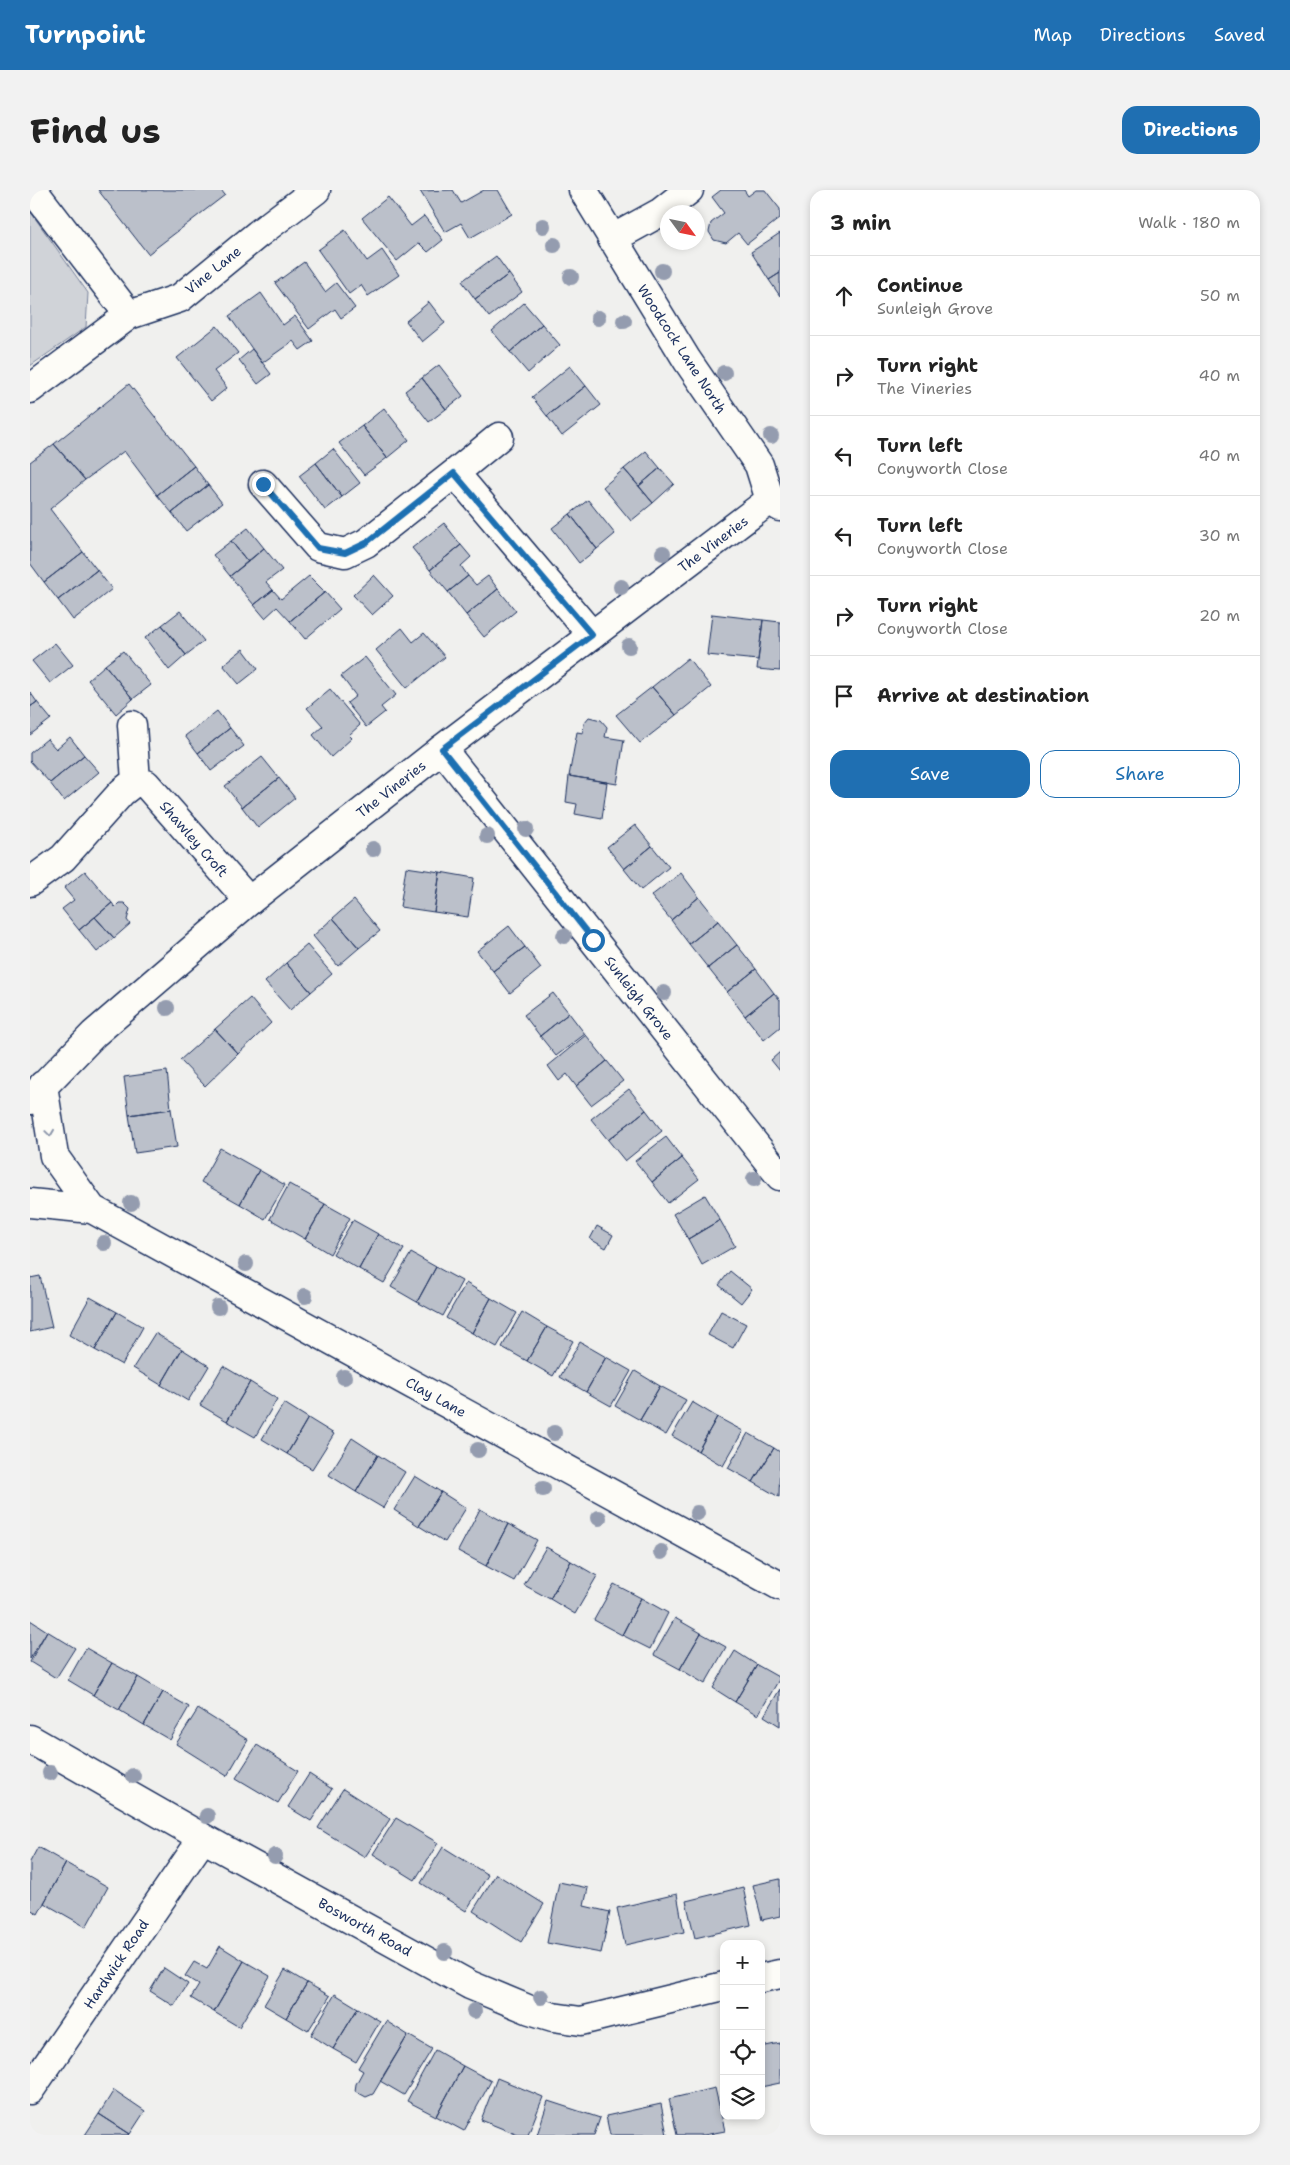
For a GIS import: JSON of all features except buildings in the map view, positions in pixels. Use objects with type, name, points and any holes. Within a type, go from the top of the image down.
[{"type":"street","points":[[33,190],[129,315]]},
{"type":"street","name":"Vine Lane","points":[[30,389],[129,315],[180,298],[258,234],[316,190]]},
{"type":"street","name":"Woodcock Lane North","points":[[583,190],[687,360],[759,465],[775,504]]},
{"type":"street","points":[[612,239],[661,212],[689,190]]},
{"type":"street","points":[[263,484],[318,548],[345,553],[366,543],[499,437]]},
{"type":"street","points":[[454,473],[592,635]]},
{"type":"street","name":"The Vineries","points":[[37,1093],[94,1034],[249,901],[442,749],[592,635],[775,504]]},
{"type":"street","points":[[30,882],[63,858],[122,792],[136,782],[132,725]]},
{"type":"street","name":"Sunleigh Grove","points":[[442,749],[780,1176]]},
{"type":"street","name":"Shawley Croft","points":[[136,782],[146,784],[249,901]]},
{"type":"street","name":"Clay Lane","points":[[37,1093],[54,1156],[92,1209]]},
{"type":"street","name":"Clay Lane","points":[[30,1203],[92,1209],[780,1586]]},
{"type":"street","name":"Bosworth Road","points":[[30,1739],[203,1838],[470,1985],[530,2010],[553,2017],[581,2021],[720,1987]]},
{"type":"street","name":"Hardwick Road","points":[[30,2090],[203,1838]]},
{"type":"street","points":[[765,1977],[780,1974]]},
{"type":"shaded area","points":[[30,211],[88,293],[86,327],[30,366]]},
{"type":"route","points":[[263,484],[318,548],[345,553],[366,543],[454,473],[592,635],[442,749],[593,940]]}]
